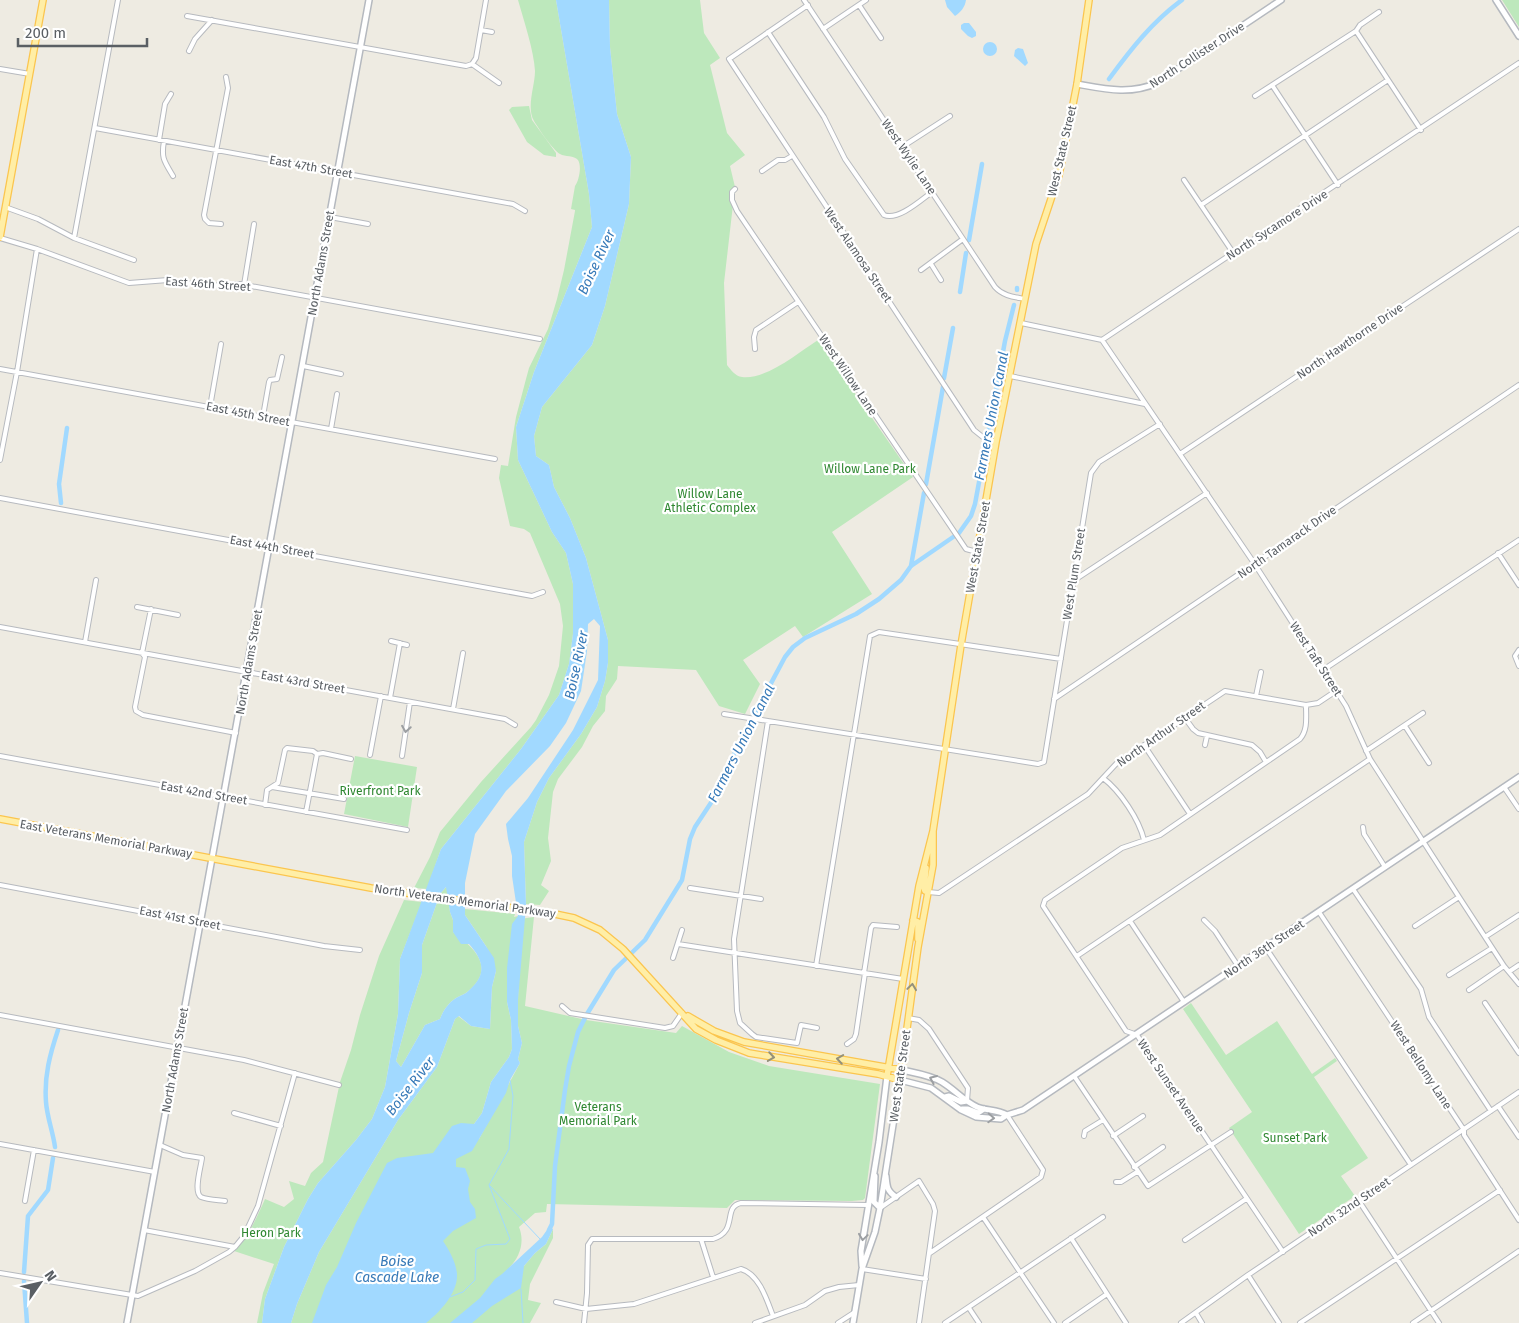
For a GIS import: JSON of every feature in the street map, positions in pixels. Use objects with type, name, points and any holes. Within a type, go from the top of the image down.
[{"type":"main road","points":[[0,237],[44,0]]},
{"type":"main road","name":"West State Street","points":[[887,1076],[919,886],[933,832],[993,441],[1010,376],[1036,244],[1059,175],[1077,84],[1089,0]]},
{"type":"main road","name":"East Veterans Memorial Parkway","points":[[0,819],[213,858]]},
{"type":"main road","name":"West State Street","points":[[900,1080],[919,944],[933,865],[933,832]]},
{"type":"main road","name":"North Veterans Memorial Parkway","points":[[213,858],[371,888],[574,918],[600,930],[623,950],[696,1029],[704,1034],[733,1048],[749,1053],[887,1076],[900,1080]]},
{"type":"main road","name":"West State Street","points":[[925,861],[924,888],[928,892]]},
{"type":"main road","name":"West State Street","points":[[913,920],[918,922],[917,936],[919,944]]},
{"type":"main road","name":"North Veterans Memorial Parkway","points":[[682,1013],[714,1031],[744,1042],[902,1070]]},
{"type":"street","points":[[74,238],[118,0]]},
{"type":"street","name":"North Adams Street","points":[[127,1323],[369,0]]},
{"type":"street","points":[[186,16],[466,66],[472,64],[476,58],[486,0]]},
{"type":"street","name":"West Wylie Lane","points":[[804,0],[999,292],[1025,299]]},
{"type":"street","points":[[823,28],[866,0]]},
{"type":"street","name":"North Collister Drive","points":[[1077,84],[1128,91],[1148,87],[1157,83],[1281,0]]},
{"type":"street","points":[[1496,0],[1519,36]]},
{"type":"street","points":[[858,5],[881,38]]},
{"type":"street","points":[[808,6],[768,32],[824,117],[845,159],[880,211],[889,217],[898,215],[932,192]]},
{"type":"street","points":[[1255,96],[1356,31],[1360,25],[1379,12]]},
{"type":"street","points":[[189,51],[195,39],[212,20]]},
{"type":"street","points":[[481,30],[492,32]]},
{"type":"street","points":[[1356,31],[1421,130]]},
{"type":"street","name":"West Alamosa Street","points":[[768,32],[729,59],[974,430],[984,438],[993,441]]},
{"type":"street","name":"North Sycamore Drive","points":[[1102,340],[1421,130],[1519,63]]},
{"type":"street","points":[[472,64],[499,83]]},
{"type":"street","points":[[0,69],[30,74]]},
{"type":"street","points":[[221,224],[209,223],[204,219],[204,215],[228,88],[226,77]]},
{"type":"street","points":[[1201,205],[1388,80]]},
{"type":"street","points":[[1272,85],[1338,185]]},
{"type":"street","points":[[171,94],[165,104],[161,140],[163,160],[174,176]]},
{"type":"street","points":[[902,147],[950,116]]},
{"type":"street","name":"East 47th Street","points":[[94,128],[513,204],[525,211]]},
{"type":"street","points":[[762,171],[778,160],[785,160],[792,156]]},
{"type":"street","points":[[1184,180],[1234,254]]},
{"type":"street","name":"West Willow Lane","points":[[735,189],[732,192],[732,200],[737,211],[956,535],[966,549],[977,552]]},
{"type":"street","points":[[6,207],[38,219],[74,238],[134,260]]},
{"type":"street","points":[[330,216],[368,224]]},
{"type":"street","points":[[244,285],[254,224]]},
{"type":"street","name":"North Hawthorne Drive","points":[[1180,454],[1519,229]]},
{"type":"street","name":"East 46th Street","points":[[0,237],[129,283],[168,280],[205,286],[244,285],[540,339]]},
{"type":"street","points":[[921,270],[963,239]]},
{"type":"street","points":[[0,460],[17,372],[37,249]]},
{"type":"street","points":[[930,264],[941,280]]},
{"type":"street","points":[[755,349],[754,337],[756,330],[798,302]]},
{"type":"street","points":[[1021,323],[1102,340]]},
{"type":"street","name":"West Taft Street","points":[[1102,340],[1254,562],[1355,722],[1370,759],[1422,842],[1504,966],[1519,984]]},
{"type":"street","points":[[210,407],[221,344]]},
{"type":"street","points":[[263,416],[269,382],[277,378],[282,357]]},
{"type":"street","points":[[303,366],[342,374]]},
{"type":"street","name":"East 45th Street","points":[[0,369],[496,459]]},
{"type":"street","points":[[1010,376],[1146,404]]},
{"type":"street","name":"North Tamarack Drive","points":[[1054,699],[1251,567],[1254,562],[1519,385]]},
{"type":"street","points":[[331,429],[337,394]]},
{"type":"street","name":"West Plum Street","points":[[946,749],[1038,764],[1042,764],[1046,759],[1089,479],[1099,462],[1160,424]]},
{"type":"street","points":[[1073,582],[1207,493]]},
{"type":"street","name":"East 44th Street","points":[[0,498],[269,546],[532,596],[543,592]]},
{"type":"street","points":[[1323,670],[1519,540]]},
{"type":"street","points":[[1498,553],[1519,585]]},
{"type":"street","points":[[85,642],[96,580]]},
{"type":"street","points":[[137,607],[178,615]]},
{"type":"street","points":[[151,609],[142,652],[144,657],[136,711],[142,715],[236,733]]},
{"type":"street","name":"East 43rd Street","points":[[0,627],[505,719],[515,725]]},
{"type":"street","points":[[816,966],[853,734],[869,639],[872,633],[879,632],[1060,660]]},
{"type":"street","points":[[391,641],[407,645]]},
{"type":"street","points":[[390,698],[400,643]]},
{"type":"street","points":[[1519,650],[1515,656],[1519,666]]},
{"type":"street","points":[[453,710],[463,653]]},
{"type":"street","points":[[1256,696],[1261,672]]},
{"type":"street","name":"North Arthur Street","points":[[928,892],[939,893],[1088,794],[1116,764],[1225,691],[1306,706]]},
{"type":"street","points":[[1103,778],[1117,791],[1138,822],[1144,840],[1160,835],[1303,736],[1306,727],[1306,706],[1318,703],[1336,691]]},
{"type":"street","points":[[370,755],[381,696]]},
{"type":"street","points":[[402,756],[410,702]]},
{"type":"street","points":[[1366,751],[1423,713]]},
{"type":"street","points":[[724,714],[946,749]]},
{"type":"street","points":[[1185,718],[1193,729],[1207,736],[1252,746],[1260,752],[1266,762]]},
{"type":"street","points":[[768,721],[740,896],[733,953],[737,1011],[740,1023],[756,1037],[797,1043],[801,1025],[817,1028]]},
{"type":"street","points":[[1405,726],[1429,763]]},
{"type":"street","points":[[1205,745],[1207,736]]},
{"type":"street","points":[[1144,745],[1190,814]]},
{"type":"street","points":[[265,805],[268,790],[278,783],[287,748],[351,758]]},
{"type":"street","points":[[306,812],[317,754]]},
{"type":"street","name":"East 42nd Street","points":[[0,756],[407,830]]},
{"type":"street","points":[[1077,956],[1370,759]]},
{"type":"street","name":"North 36th Street","points":[[900,1080],[931,1088],[961,1110],[982,1118],[1002,1119],[1007,1115],[1023,1110],[1519,777]]},
{"type":"street","points":[[272,786],[344,799]]},
{"type":"street","points":[[1504,787],[1519,809]]},
{"type":"street","points":[[1363,828],[1364,834],[1385,867]]},
{"type":"street","name":"West Sunset Avenue","points":[[1144,840],[1122,848],[1045,900],[1043,906],[1126,1031],[1137,1035],[1283,1252]]},
{"type":"street","name":"East 41st Street","points":[[0,886],[324,946],[360,950]]},
{"type":"street","points":[[690,888],[762,900]]},
{"type":"street","points":[[1353,888],[1421,989],[1428,1017],[1491,1111]]},
{"type":"street","points":[[1416,926],[1459,898]]},
{"type":"street","name":"West Bellomy Lane","points":[[1319,912],[1464,1130],[1464,1136],[1519,1220]]},
{"type":"street","points":[[1485,938],[1519,915]]},
{"type":"street","points":[[1204,920],[1215,931],[1238,966]]},
{"type":"street","points":[[1130,921],[1184,1002]]},
{"type":"street","points":[[847,1044],[854,1039],[856,1034],[871,928],[874,926],[897,927]]},
{"type":"street","points":[[673,958],[682,930]]},
{"type":"street","points":[[678,944],[903,979]]},
{"type":"street","points":[[1266,948],[1411,1165]]},
{"type":"street","points":[[1449,975],[1492,948]]},
{"type":"street","points":[[1510,971],[1519,965]]},
{"type":"street","points":[[1469,990],[1504,966]]},
{"type":"street","points":[[1485,1003],[1519,1053]]},
{"type":"street","points":[[562,1006],[570,1013],[577,1015],[665,1028],[673,1026],[682,1013]]},
{"type":"street","points":[[0,1015],[244,1060],[339,1085]]},
{"type":"street","points":[[908,1018],[919,1020],[929,1029],[966,1085],[969,1092],[967,1101]]},
{"type":"street","points":[[902,1070],[934,1078],[944,1083],[967,1101],[984,1109],[1000,1111],[1007,1115],[1043,1170],[1043,1175],[1040,1179],[930,1253]]},
{"type":"street","points":[[0,1273],[132,1297],[196,1271],[235,1247],[244,1236],[258,1206],[295,1073]]},
{"type":"street","name":"West State Street","points":[[853,1323],[862,1269],[861,1252],[887,1076]]},
{"type":"street","points":[[1074,1076],[1148,1186],[1231,1132]]},
{"type":"street","name":"West State Street","points":[[862,1269],[875,1232],[880,1208],[900,1080]]},
{"type":"street","points":[[959,1095],[966,1085]]},
{"type":"street","name":"North 32nd Street","points":[[1181,1323],[1519,1092]]},
{"type":"street","points":[[945,1097],[949,1096],[961,1102],[967,1101]]},
{"type":"street","points":[[1498,1106],[1519,1137]]},
{"type":"street","points":[[961,1110],[968,1109],[978,1113],[984,1109]]},
{"type":"street","points":[[234,1113],[281,1126]]},
{"type":"street","points":[[1113,1136],[1143,1116]]},
{"type":"street","points":[[1084,1136],[1086,1131],[1103,1120]]},
{"type":"street","points":[[0,1144],[155,1172]]},
{"type":"street","points":[[160,1145],[184,1155],[202,1158],[197,1189],[198,1194],[202,1197],[225,1201]]},
{"type":"street","points":[[1134,1166],[1163,1147]]},
{"type":"street","points":[[25,1201],[34,1150]]},
{"type":"street","name":"West State Street","points":[[875,1165],[874,1202],[880,1208]]},
{"type":"street","points":[[886,1166],[887,1188],[896,1196]]},
{"type":"street","points":[[1116,1182],[1121,1182],[1137,1172]]},
{"type":"street","points":[[880,1208],[919,1181],[933,1204],[935,1211],[919,1323]]},
{"type":"street","points":[[1300,1323],[1500,1190]]},
{"type":"street","points":[[1185,1240],[1246,1199]]},
{"type":"street","points":[[1359,1201],[1439,1323]]},
{"type":"street","points":[[584,1323],[588,1245],[590,1240],[713,1239],[724,1234],[730,1222],[731,1210],[736,1204],[868,1206]]},
{"type":"street","points":[[984,1217],[1054,1323]]},
{"type":"street","points":[[945,1323],[1103,1217]]},
{"type":"street","points":[[144,1230],[235,1247]]},
{"type":"street","points":[[1071,1238],[1126,1323]]},
{"type":"street","points":[[701,1239],[714,1277]]},
{"type":"street","points":[[1413,1323],[1519,1251]]},
{"type":"street","points":[[862,1269],[926,1279]]},
{"type":"street","points":[[556,1302],[586,1309],[634,1304],[736,1270],[746,1270],[762,1290],[773,1316]]},
{"type":"street","points":[[1248,1276],[1279,1323]]},
{"type":"street","points":[[755,1323],[804,1305],[825,1291],[838,1287],[860,1285]]},
{"type":"street","points":[[1064,1323],[1107,1294]]},
{"type":"street","points":[[969,1308],[979,1323]]},
{"type":"street","points":[[838,1323],[855,1312]]},
{"type":"street","points":[[1196,1313],[1202,1323]]},
{"type":"green space","points":[[518,0],[556,0],[589,194],[592,227],[534,372],[516,427],[518,460],[552,532],[566,553],[573,584],[573,634],[569,664],[559,695],[521,749],[441,849],[427,889],[414,888],[440,832],[536,720],[549,695],[559,666],[563,626],[560,604],[530,533],[524,529],[510,526],[499,478],[501,465],[508,466],[516,417],[529,368],[548,329],[557,299],[575,211],[571,209],[580,166],[576,158],[564,156],[553,148],[534,121],[531,109],[535,77],[533,54]]},
{"type":"green space","name":"Willow Lane Athletic Complex","points":[[609,0],[700,0],[704,33],[720,58],[710,65],[727,133],[745,155],[730,166],[735,187],[724,283],[727,365],[733,372],[742,377],[751,377],[771,370],[818,340],[913,477],[832,532],[872,594],[803,637],[795,626],[743,660],[760,684],[745,714],[719,706],[696,670],[618,666],[617,679],[606,696],[605,711],[593,726],[582,747],[558,779],[553,792],[548,838],[551,861],[541,885],[549,891],[540,905],[526,904],[524,842],[537,802],[549,778],[581,734],[597,707],[608,663],[608,640],[586,558],[570,518],[554,487],[549,465],[536,456],[534,436],[542,407],[592,345],[605,306],[629,204],[631,157],[617,114],[610,47]]},
{"type":"green space","points":[[1502,0],[1519,0],[1519,27]]},
{"type":"green space","points":[[529,106],[532,120],[556,153],[556,157],[544,155],[527,142],[509,110],[512,107]]},
{"type":"green space","name":"Riverfront Park","points":[[355,756],[417,767],[408,827],[344,814]]},
{"type":"green space","points":[[447,886],[450,912],[453,920],[453,932],[469,945],[480,960],[482,968],[480,976],[466,993],[448,1005],[440,1019],[425,1025],[401,1067],[396,1061],[422,973],[422,945],[440,894]]},
{"type":"green space","name":"Heron Park","points":[[404,900],[422,902],[400,959],[398,1014],[385,1087],[372,1119],[318,1183],[308,1199],[284,1247],[265,1299],[262,1323],[257,1323],[263,1293],[274,1264],[234,1251],[248,1233],[265,1199],[284,1207],[294,1199],[289,1181],[305,1186],[311,1173],[323,1162],[340,1082],[360,1015],[379,956]]},
{"type":"green space","name":"Veterans Memorial Park","points":[[465,909],[515,914],[514,917],[518,916],[507,1002],[511,1020],[512,1049],[509,1057],[491,1082],[482,1113],[474,1124],[464,1124],[479,1139],[520,1063],[518,1059],[522,1043],[518,1026],[518,1000],[520,919],[534,917],[525,1006],[586,1020],[676,1033],[682,1026],[729,1052],[769,1066],[880,1084],[865,1198],[852,1201],[735,1200],[727,1208],[547,1204],[546,1212],[535,1213],[519,1227],[522,1238],[519,1254],[509,1268],[524,1266],[546,1244],[553,1229],[553,1238],[530,1284],[528,1300],[541,1303],[530,1323],[291,1323],[319,1252],[398,1120],[437,1067],[455,1019],[458,1016],[471,1026],[490,1029],[492,987],[496,971],[486,946],[465,915]]},
{"type":"green space","name":"Sunset Park","points":[[1191,1003],[1226,1055],[1277,1021],[1312,1074],[1335,1058],[1337,1061],[1314,1077],[1368,1158],[1341,1176],[1355,1196],[1299,1234],[1229,1128],[1252,1112],[1183,1009]]},
{"type":"water","points":[[556,0],[609,0],[610,47],[617,114],[631,157],[629,204],[605,306],[592,345],[542,407],[534,436],[536,456],[549,465],[554,487],[570,518],[586,558],[608,640],[608,663],[605,681],[597,707],[581,734],[549,778],[537,802],[524,842],[526,906],[518,1000],[518,1026],[522,1043],[518,1059],[520,1063],[510,1080],[506,1093],[472,1151],[456,1159],[456,1167],[465,1168],[470,1181],[468,1189],[470,1202],[475,1209],[476,1218],[453,1231],[443,1241],[455,1265],[457,1281],[455,1288],[447,1302],[426,1323],[312,1323],[326,1285],[337,1267],[356,1223],[387,1163],[397,1158],[433,1153],[452,1126],[461,1123],[474,1124],[482,1113],[491,1082],[509,1057],[512,1049],[511,1020],[507,1002],[507,968],[512,924],[518,916],[512,876],[512,856],[506,824],[528,798],[573,730],[598,680],[600,626],[594,619],[588,624],[587,651],[581,691],[566,723],[550,746],[506,791],[475,834],[465,883],[465,915],[494,958],[496,971],[492,987],[490,1029],[471,1026],[459,1016],[455,1019],[437,1067],[398,1120],[319,1252],[291,1323],[262,1323],[265,1299],[284,1247],[308,1199],[318,1183],[372,1119],[385,1087],[398,1014],[400,959],[441,849],[521,749],[559,695],[569,664],[573,634],[573,584],[566,553],[552,532],[518,460],[516,427],[534,372],[592,227],[589,194]],"holes":[[[446,887],[453,920],[453,932],[461,944],[469,944],[481,963],[480,975],[473,987],[448,1005],[440,1019],[425,1025],[401,1067],[396,1061],[422,973],[422,945],[440,894]]]},
{"type":"water","points":[[945,0],[966,0],[965,5],[955,16],[947,7]]},
{"type":"water","points":[[969,23],[976,32],[976,36],[972,38],[961,29],[961,25]]},
{"type":"water","points":[[990,42],[995,44],[997,49],[995,54],[990,56],[985,54],[983,49],[985,44]]},
{"type":"water","points":[[1018,48],[1023,49],[1028,63],[1025,66],[1014,56],[1015,50]]},
{"type":"water","points":[[549,1227],[553,1229],[546,1244],[524,1266],[521,1288],[492,1306],[472,1323],[450,1323],[480,1298],[495,1279],[542,1237]]},
{"type":"waterway","name":"Farmers Union Canal","points":[[1109,79],[1142,36],[1182,0]]},
{"type":"waterway","points":[[969,240],[982,164]]},
{"type":"waterway","points":[[960,292],[966,253]]},
{"type":"waterway","name":"Farmers Union Canal","points":[[549,1230],[552,1224],[555,1166],[569,1066],[578,1032],[587,1014],[614,970],[645,940],[682,880],[690,839],[695,827],[722,786],[737,747],[785,657],[793,647],[805,638],[856,614],[879,599],[901,580],[911,566],[959,533],[971,516],[975,504],[1005,341],[1014,305]]},
{"type":"waterway","points":[[944,378],[953,328]]},
{"type":"waterway","points":[[926,484],[943,387]]},
{"type":"waterway","points":[[61,503],[59,484],[67,428]]},
{"type":"waterway","points":[[911,566],[924,493]]},
{"type":"waterway","points":[[55,1147],[46,1102],[46,1083],[48,1065],[58,1030]]},
{"type":"waterway","points":[[450,1297],[463,1292],[475,1280],[476,1249],[486,1245],[506,1244],[510,1239],[489,1185],[509,1149],[513,1096],[510,1080]]},
{"type":"waterway","points":[[24,1272],[28,1216],[48,1190],[53,1158]]},
{"type":"waterway","points":[[490,1186],[540,1239]]},
{"type":"waterway","points":[[24,1281],[27,1323]]},
{"type":"waterway","points":[[521,1289],[523,1323]]},
{"type":"water label","name":"Boise River","points":[[596,262]]},
{"type":"water label","name":"Boise River","points":[[576,665]]},
{"type":"water label","name":"Boise River","points":[[410,1086]]},
{"type":"water label","name":"Boise Cascade Lake","points":[[397,1269]]},
{"type":"park label","name":"Willow Lane Park","points":[[870,469]]}]
